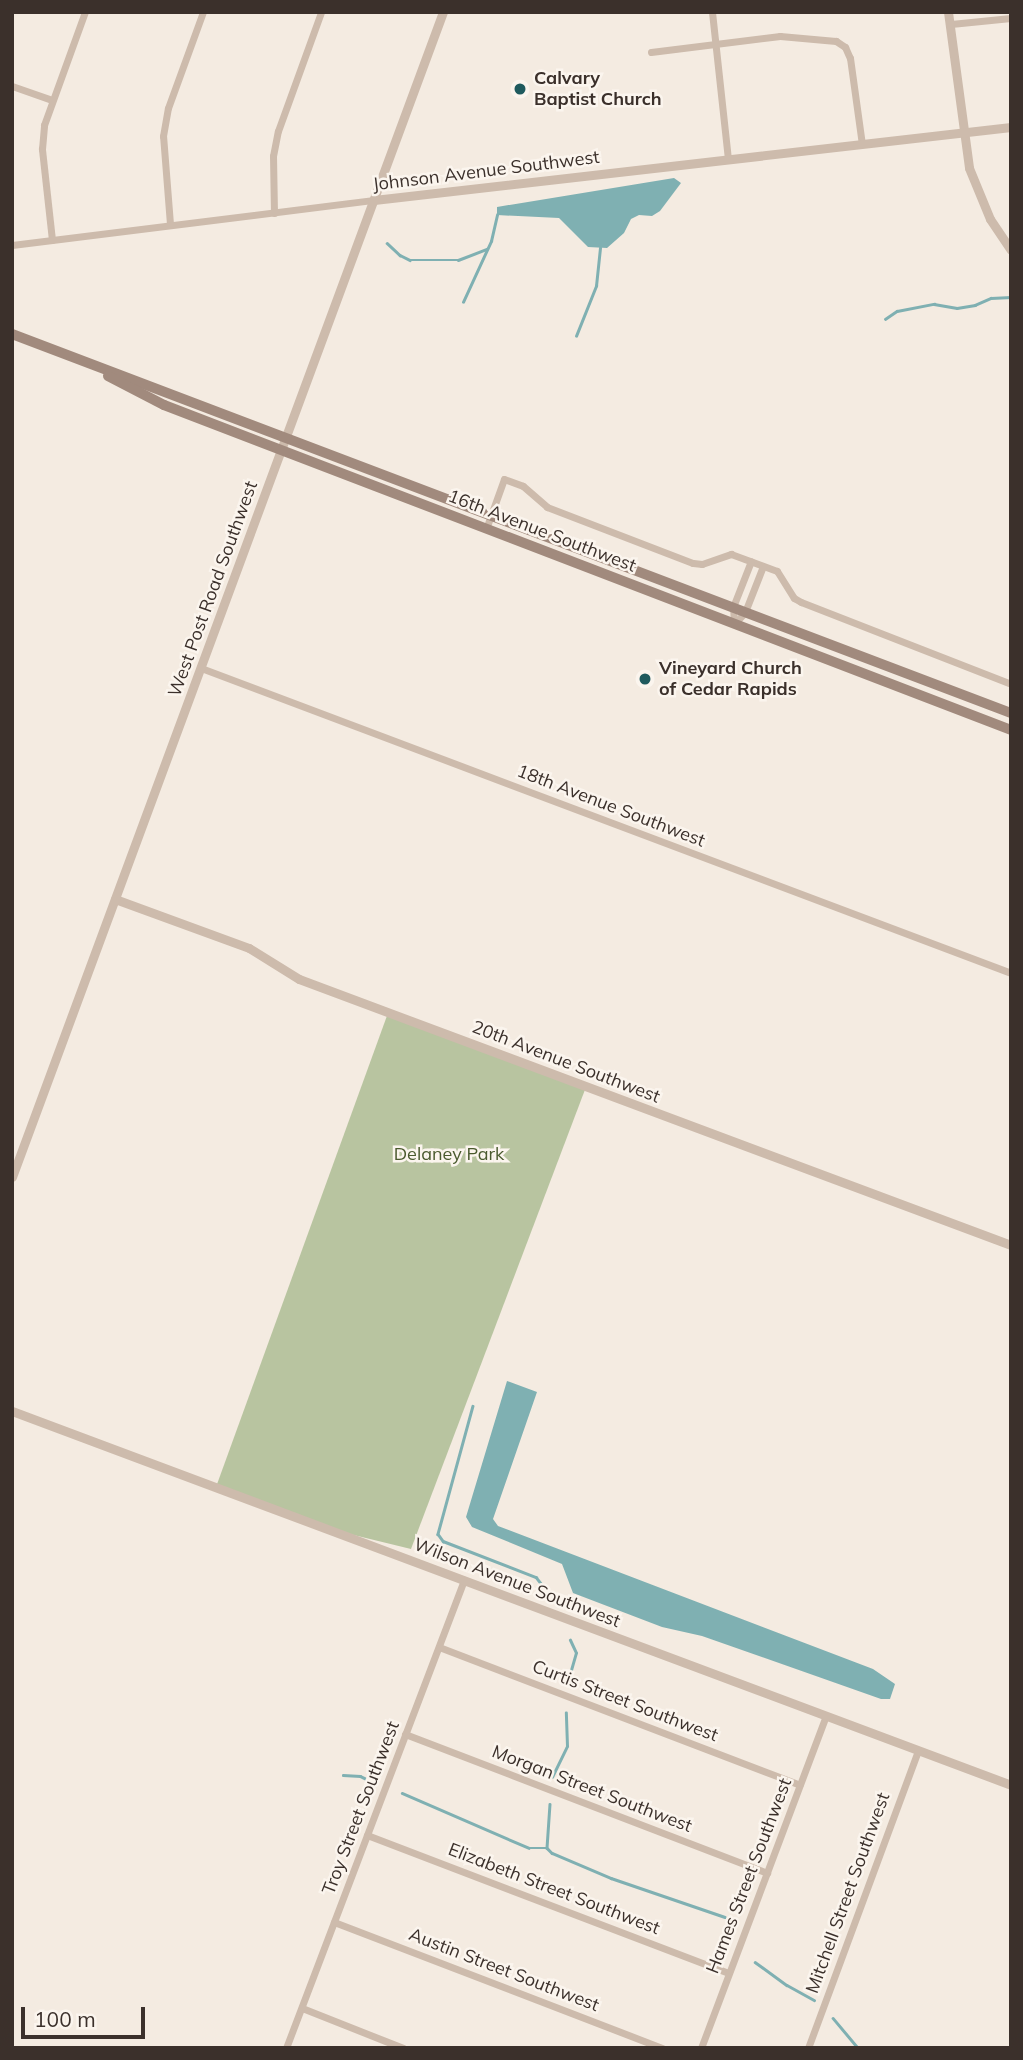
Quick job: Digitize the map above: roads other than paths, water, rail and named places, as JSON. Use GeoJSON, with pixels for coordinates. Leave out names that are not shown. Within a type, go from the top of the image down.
{"type":"FeatureCollection","features":[{"type":"Feature","properties":{"kind":"main road","name":"16th Avenue Southwest"},"geometry":{"type":"LineString","coordinates":[[12,334],[1011,713]]}},
{"type":"Feature","properties":{"kind":"main road","name":"16th Avenue Southwest"},"geometry":{"type":"LineString","coordinates":[[65,354],[164,405],[1011,730]]}},
{"type":"Feature","properties":{"kind":"street"},"geometry":{"type":"LineString","coordinates":[[52,240],[42,149],[44,125],[85,12]]}},
{"type":"Feature","properties":{"kind":"street"},"geometry":{"type":"LineString","coordinates":[[170,225],[163,136],[168,108],[203,12]]}},
{"type":"Feature","properties":{"kind":"street"},"geometry":{"type":"LineString","coordinates":[[274,213],[273,156],[278,131],[321,12]]}},
{"type":"Feature","properties":{"kind":"street","name":"West Post Road Southwest"},"geometry":{"type":"LineString","coordinates":[[12,1177],[443,12]]}},
{"type":"Feature","properties":{"kind":"street"},"geometry":{"type":"LineString","coordinates":[[712,12],[728,159]]}},
{"type":"Feature","properties":{"kind":"street"},"geometry":{"type":"LineString","coordinates":[[948,12],[963,132],[977,194],[1011,250]]}},
{"type":"Feature","properties":{"kind":"street"},"geometry":{"type":"LineString","coordinates":[[951,24],[1011,18]]}},
{"type":"Feature","properties":{"kind":"street"},"geometry":{"type":"LineString","coordinates":[[651,52],[780,36],[836,41],[845,47],[850,58],[862,144]]}},
{"type":"Feature","properties":{"kind":"street"},"geometry":{"type":"LineString","coordinates":[[12,86],[52,100]]}},
{"type":"Feature","properties":{"kind":"street","name":"Johnson Avenue Southwest"},"geometry":{"type":"LineString","coordinates":[[12,245],[374,200],[1011,127]]}},
{"type":"Feature","properties":{"kind":"street"},"geometry":{"type":"LineString","coordinates":[[486,529],[504,479],[523,486],[547,507],[693,563],[702,564],[731,554],[777,571],[794,598],[801,602],[1011,684]]}},
{"type":"Feature","properties":{"kind":"street"},"geometry":{"type":"LineString","coordinates":[[734,624],[733,607],[751,562]]}},
{"type":"Feature","properties":{"kind":"street"},"geometry":{"type":"LineString","coordinates":[[734,624],[745,612],[762,566]]}},
{"type":"Feature","properties":{"kind":"street","name":"18th Avenue Southwest"},"geometry":{"type":"LineString","coordinates":[[201,668],[1011,973]]}},
{"type":"Feature","properties":{"kind":"street","name":"20th Avenue Southwest"},"geometry":{"type":"LineString","coordinates":[[115,899],[249,948],[299,979],[1011,1245]]}},
{"type":"Feature","properties":{"kind":"street","name":"Wilson Avenue Southwest"},"geometry":{"type":"LineString","coordinates":[[12,1411],[1011,1785]]}},
{"type":"Feature","properties":{"kind":"street","name":"Troy Street Southwest"},"geometry":{"type":"LineString","coordinates":[[286,2048],[464,1580]]}},
{"type":"Feature","properties":{"kind":"street","name":"Curtis Street Southwest"},"geometry":{"type":"LineString","coordinates":[[439,1647],[800,1785]]}},
{"type":"Feature","properties":{"kind":"street","name":"Hames Street Southwest"},"geometry":{"type":"LineString","coordinates":[[701,2048],[826,1716]]}},
{"type":"Feature","properties":{"kind":"street","name":"Morgan Street Southwest"},"geometry":{"type":"LineString","coordinates":[[405,1734],[767,1873]]}},
{"type":"Feature","properties":{"kind":"street","name":"Mitchell Street Southwest"},"geometry":{"type":"LineString","coordinates":[[807,2048],[918,1750]]}},
{"type":"Feature","properties":{"kind":"street","name":"Elizabeth Street Southwest"},"geometry":{"type":"LineString","coordinates":[[367,1835],[729,1973]]}},
{"type":"Feature","properties":{"kind":"street","name":"Austin Street Southwest"},"geometry":{"type":"LineString","coordinates":[[334,1922],[663,2048]]}},
{"type":"Feature","properties":{"kind":"street"},"geometry":{"type":"LineString","coordinates":[[302,2008],[403,2048]]}},
{"type":"Feature","properties":{"kind":"water"},"geometry":{"type":"Polygon","coordinates":[[[674,178],[681,183],[660,211],[652,216],[639,215],[631,219],[624,233],[607,248],[588,247],[559,218],[497,215],[497,207],[674,178]]]}},
{"type":"Feature","properties":{"kind":"water"},"geometry":{"type":"Polygon","coordinates":[[[507,1381],[537,1392],[493,1519],[498,1526],[873,1669],[895,1684],[890,1699],[881,1699],[702,1636],[662,1627],[573,1593],[562,1564],[472,1527],[466,1517],[507,1381]]]}},
{"type":"Feature","properties":{"kind":"waterway"},"geometry":{"type":"LineString","coordinates":[[463,302],[491,241],[497,215]]}},
{"type":"Feature","properties":{"kind":"waterway"},"geometry":{"type":"LineString","coordinates":[[387,243],[410,260],[458,260],[487,249]]}},
{"type":"Feature","properties":{"kind":"waterway"},"geometry":{"type":"LineString","coordinates":[[576,336],[596,286],[600,248]]}},
{"type":"Feature","properties":{"kind":"waterway"},"geometry":{"type":"LineString","coordinates":[[885,319],[897,311],[934,304],[957,308],[975,305],[991,298],[1011,297]]}},
{"type":"Feature","properties":{"kind":"waterway"},"geometry":{"type":"LineString","coordinates":[[473,1406],[438,1534],[443,1541],[536,1577],[547,1591]]}},
{"type":"Feature","properties":{"kind":"waterway"},"geometry":{"type":"LineString","coordinates":[[567,1684],[576,1653],[570,1640]]}},
{"type":"Feature","properties":{"kind":"waterway"},"geometry":{"type":"LineString","coordinates":[[552,1777],[567,1746],[566,1713]]}},
{"type":"Feature","properties":{"kind":"waterway"},"geometry":{"type":"LineString","coordinates":[[343,1775],[360,1776],[373,1782]]}},
{"type":"Feature","properties":{"kind":"waterway"},"geometry":{"type":"LineString","coordinates":[[402,1793],[529,1848],[547,1848]]}},
{"type":"Feature","properties":{"kind":"waterway"},"geometry":{"type":"LineString","coordinates":[[550,1804],[547,1848],[552,1853],[611,1878],[725,1917]]}},
{"type":"Feature","properties":{"kind":"waterway"},"geometry":{"type":"LineString","coordinates":[[755,1962],[814,2000]]}},
{"type":"Feature","properties":{"kind":"waterway"},"geometry":{"type":"LineString","coordinates":[[833,2018],[858,2048]]}},
{"type":"Feature","properties":{"kind":"place","name":"Calvary Baptist Church"},"geometry":{"type":"Point","coordinates":[520,89]}},
{"type":"Feature","properties":{"kind":"place","name":"Vineyard Church of Cedar Rapids"},"geometry":{"type":"Point","coordinates":[645,679]}},
{"type":"Feature","properties":{"kind":"park label","name":"Delaney Park"},"geometry":{"type":"Point","coordinates":[449,1154]}}]}
